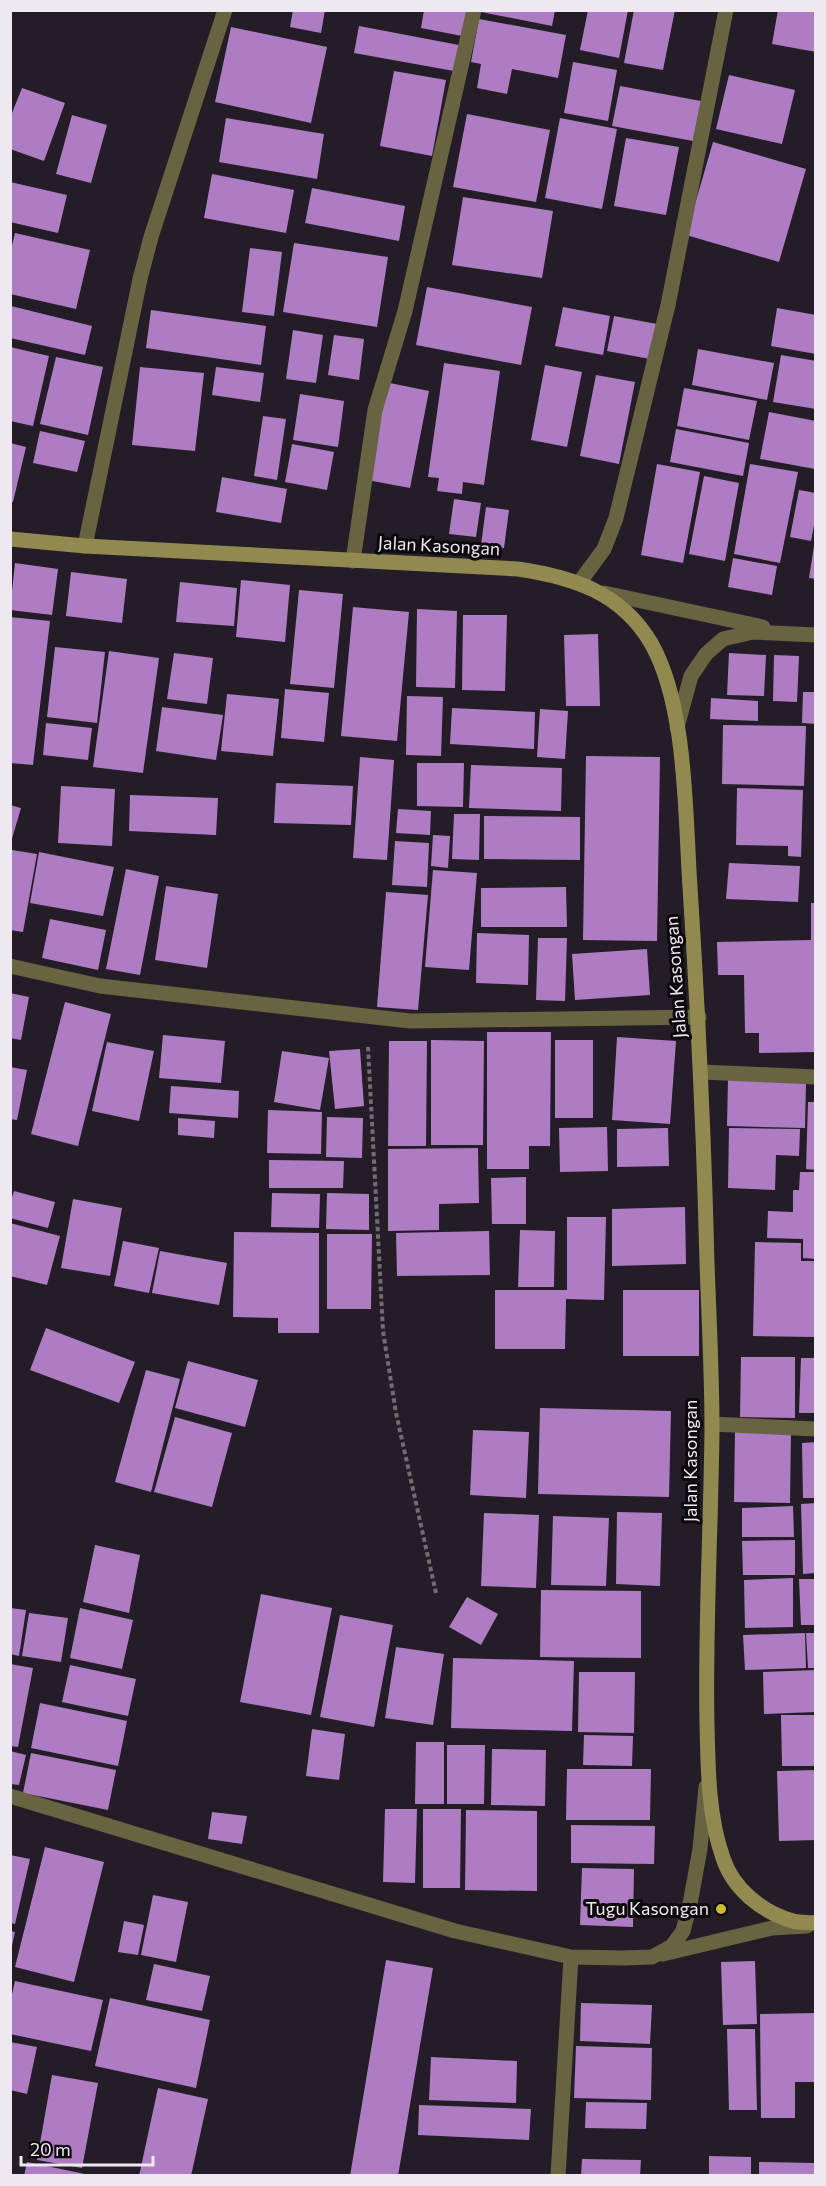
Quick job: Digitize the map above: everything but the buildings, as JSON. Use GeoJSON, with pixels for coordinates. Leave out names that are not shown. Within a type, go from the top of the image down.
{"type":"FeatureCollection","features":[{"type":"Feature","properties":{"kind":"main road","name":"Jalan Kasongan"},"geometry":{"type":"LineString","coordinates":[[10,538],[85,546],[518,569],[552,574],[604,593],[630,617],[649,639],[662,665],[671,691],[677,727],[682,771],[702,1072],[712,1425],[707,1691],[708,1761],[713,1819],[723,1859],[737,1887],[761,1906],[793,1921],[816,1924]]}},
{"type":"Feature","properties":{"kind":"street"},"geometry":{"type":"LineString","coordinates":[[85,546],[151,237],[225,10]]}},
{"type":"Feature","properties":{"kind":"street"},"geometry":{"type":"LineString","coordinates":[[353,561],[375,410],[405,311],[474,10]]}},
{"type":"Feature","properties":{"kind":"street"},"geometry":{"type":"LineString","coordinates":[[579,583],[604,549],[616,518],[670,295],[726,10]]}},
{"type":"Feature","properties":{"kind":"street"},"geometry":{"type":"LineString","coordinates":[[604,593],[793,633]]}},
{"type":"Feature","properties":{"kind":"street"},"geometry":{"type":"LineString","coordinates":[[677,727],[691,676],[706,654],[723,639],[753,632],[816,635]]}},
{"type":"Feature","properties":{"kind":"street"},"geometry":{"type":"LineString","coordinates":[[10,966],[100,986],[410,1021],[699,1017]]}},
{"type":"Feature","properties":{"kind":"street"},"geometry":{"type":"LineString","coordinates":[[702,1072],[816,1077]]}},
{"type":"Feature","properties":{"kind":"street"},"geometry":{"type":"LineString","coordinates":[[712,1425],[816,1429]]}},
{"type":"Feature","properties":{"kind":"street"},"geometry":{"type":"LineString","coordinates":[[651,1957],[672,1946],[683,1931],[699,1849],[708,1761]]}},
{"type":"Feature","properties":{"kind":"street"},"geometry":{"type":"LineString","coordinates":[[10,1796],[454,1931],[571,1957],[651,1957],[772,1928],[816,1924]]}},
{"type":"Feature","properties":{"kind":"street"},"geometry":{"type":"LineString","coordinates":[[558,2175],[571,1957]]}},
{"type":"Feature","properties":{"kind":"path"},"geometry":{"type":"LineString","coordinates":[[367,1016],[383,1331],[396,1413],[436,1593]]}},
{"type":"Feature","properties":{"kind":"place","name":"Tugu Kasongan"},"geometry":{"type":"Point","coordinates":[721,1909]}}]}
